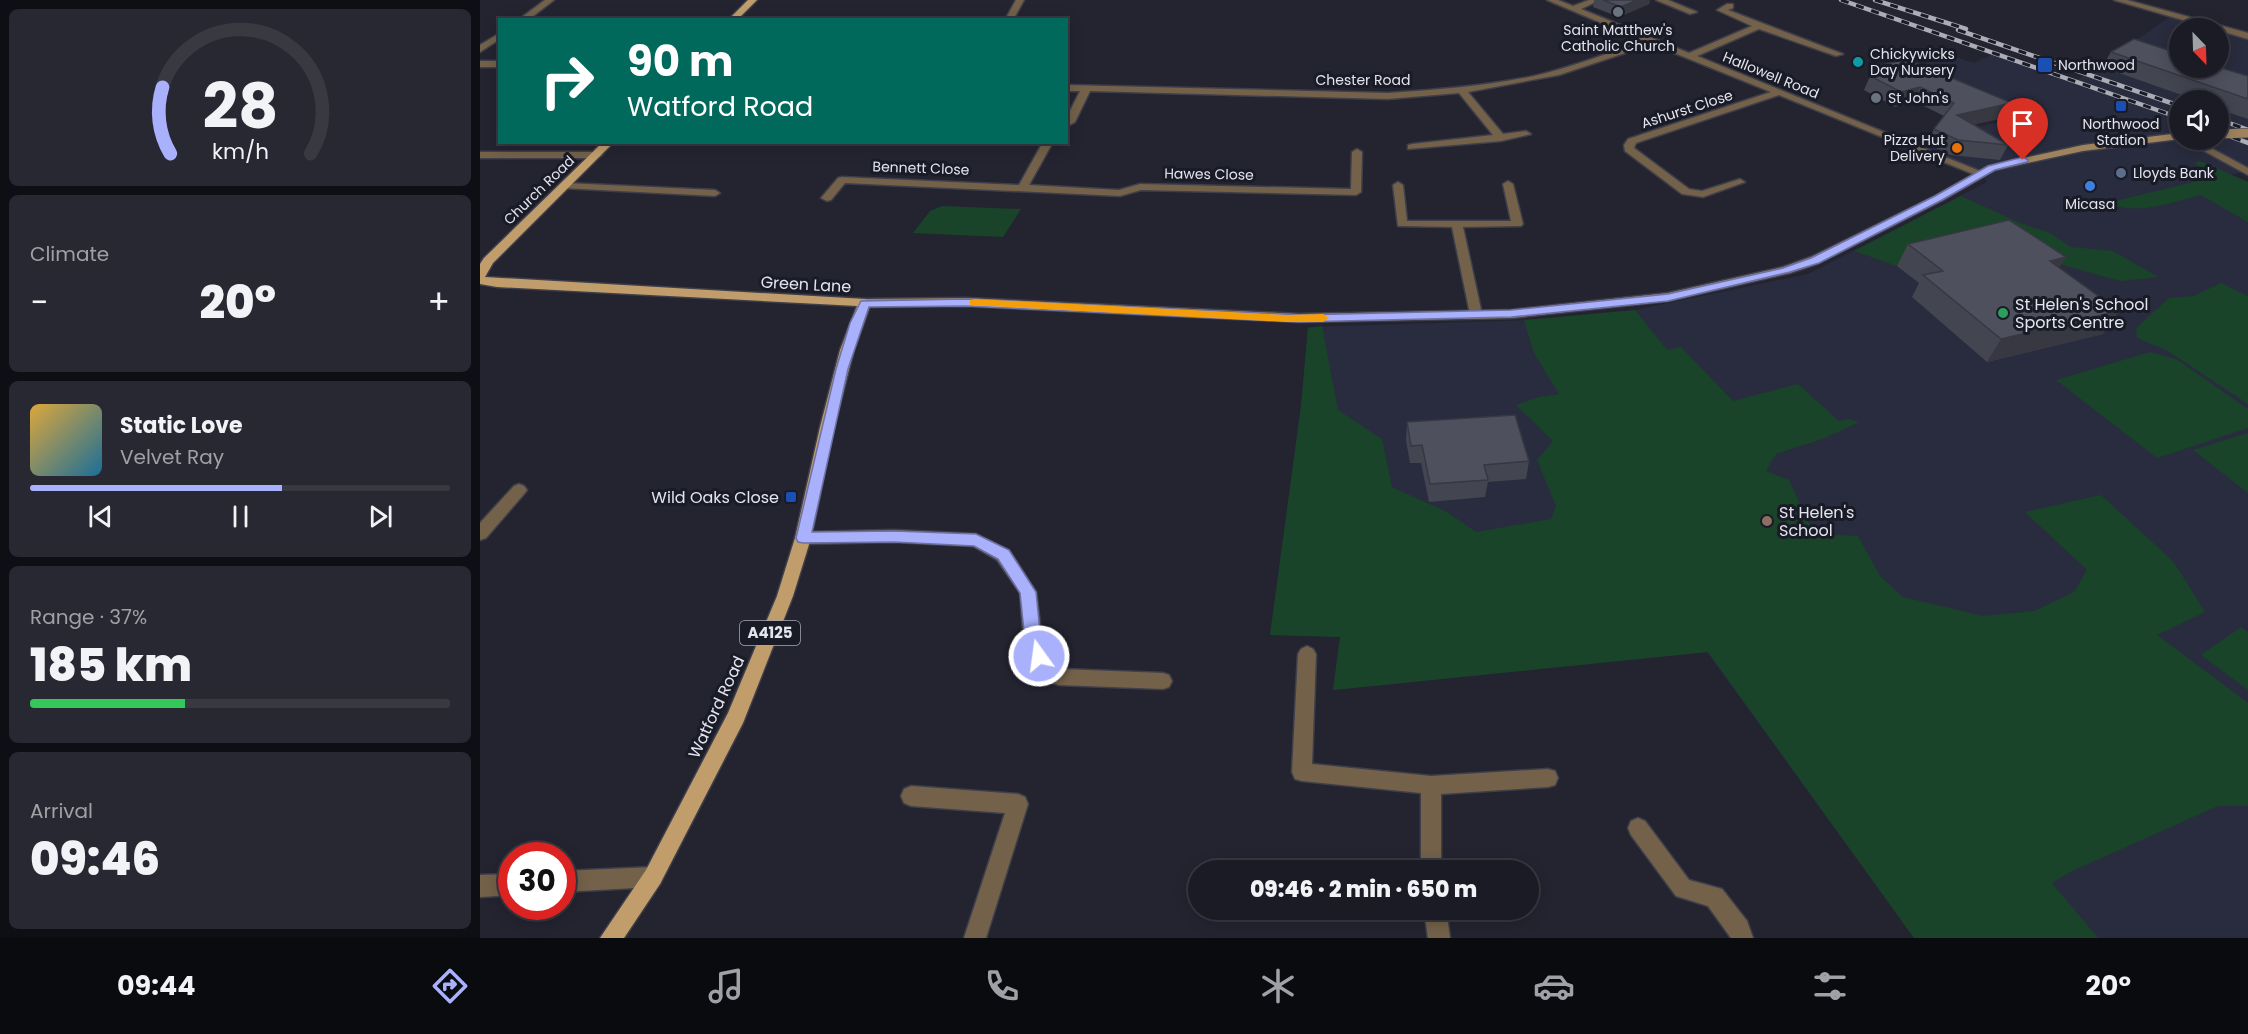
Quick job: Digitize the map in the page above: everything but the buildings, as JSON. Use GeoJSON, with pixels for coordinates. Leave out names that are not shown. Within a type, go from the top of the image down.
{"type":"FeatureCollection","features":[{"type":"Feature","properties":{"kind":"main road"},"geometry":{"type":"LineString","coordinates":[[734,18],[753,0]]}},
{"type":"Feature","properties":{"kind":"main road"},"geometry":{"type":"LineString","coordinates":[[2229,134],[2248,133]]}},
{"type":"Feature","properties":{"kind":"main road","name":"Green Lane"},"geometry":{"type":"LineString","coordinates":[[480,280],[497,283],[865,303],[966,302],[1287,318],[1511,314],[1668,297],[1786,270],[1853,243],[1982,174],[2007,164],[2040,156],[2169,137]]}},
{"type":"Feature","properties":{"kind":"main road","name":"Church Road"},"geometry":{"type":"LineString","coordinates":[[480,275],[488,261],[607,144]]}},
{"type":"Feature","properties":{"kind":"main road","name":"Watford Road"},"geometry":{"type":"LineString","coordinates":[[611,938],[653,877],[736,717],[785,596],[803,538],[844,361],[865,303]]}},
{"type":"Feature","properties":{"kind":"street"},"geometry":{"type":"LineString","coordinates":[[525,18],[550,0]]}},
{"type":"Feature","properties":{"kind":"street"},"geometry":{"type":"LineString","coordinates":[[1010,18],[1020,0]]}},
{"type":"Feature","properties":{"kind":"street","name":"Hallowell Road"},"geometry":{"type":"LineString","coordinates":[[1551,0],[1982,174]]}},
{"type":"Feature","properties":{"kind":"street"},"geometry":{"type":"LineString","coordinates":[[1573,9],[1596,0]]}},
{"type":"Feature","properties":{"kind":"street"},"geometry":{"type":"LineString","coordinates":[[1660,0],[1693,12]]}},
{"type":"Feature","properties":{"kind":"street"},"geometry":{"type":"LineString","coordinates":[[2118,0],[2248,36]]}},
{"type":"Feature","properties":{"kind":"street"},"geometry":{"type":"LineString","coordinates":[[1730,6],[1721,10],[1758,26],[1839,54]]}},
{"type":"Feature","properties":{"kind":"street"},"geometry":{"type":"LineString","coordinates":[[1689,56],[1758,26]]}},
{"type":"Feature","properties":{"kind":"street"},"geometry":{"type":"LineString","coordinates":[[480,49],[498,36]]}},
{"type":"Feature","properties":{"kind":"street","name":"Chester Road"},"geometry":{"type":"LineString","coordinates":[[1068,88],[1388,96],[1462,91],[1556,73],[1652,41]]}},
{"type":"Feature","properties":{"kind":"street"},"geometry":{"type":"LineString","coordinates":[[480,64],[498,64]]}},
{"type":"Feature","properties":{"kind":"street"},"geometry":{"type":"LineString","coordinates":[[1068,123],[1086,89]]}},
{"type":"Feature","properties":{"kind":"street"},"geometry":{"type":"LineString","coordinates":[[1462,91],[1501,138]]}},
{"type":"Feature","properties":{"kind":"street","name":"Ashurst Close"},"geometry":{"type":"LineString","coordinates":[[1740,182],[1703,194],[1686,192],[1629,149],[1629,145],[1632,141],[1777,93]]}},
{"type":"Feature","properties":{"kind":"street"},"geometry":{"type":"LineString","coordinates":[[1412,147],[1526,134]]}},
{"type":"Feature","properties":{"kind":"street"},"geometry":{"type":"LineString","coordinates":[[1023,187],[1047,144]]}},
{"type":"Feature","properties":{"kind":"street"},"geometry":{"type":"LineString","coordinates":[[2207,150],[2248,172]]}},
{"type":"Feature","properties":{"kind":"street","name":"Hawes Close"},"geometry":{"type":"LineString","coordinates":[[1023,187],[1120,193],[1140,187],[1356,192],[1357,152]]}},
{"type":"Feature","properties":{"kind":"street"},"geometry":{"type":"LineString","coordinates":[[480,155],[597,155]]}},
{"type":"Feature","properties":{"kind":"street","name":"Bennett Close"},"geometry":{"type":"LineString","coordinates":[[827,198],[842,180],[1023,187]]}},
{"type":"Feature","properties":{"kind":"street"},"geometry":{"type":"LineString","coordinates":[[1398,185],[1402,224],[1517,224],[1508,184]]}},
{"type":"Feature","properties":{"kind":"street"},"geometry":{"type":"LineString","coordinates":[[566,186],[715,193]]}},
{"type":"Feature","properties":{"kind":"street"},"geometry":{"type":"LineString","coordinates":[[1457,225],[1476,314]]}},
{"type":"Feature","properties":{"kind":"street"},"geometry":{"type":"LineString","coordinates":[[480,534],[519,490]]}},
{"type":"Feature","properties":{"kind":"street"},"geometry":{"type":"LineString","coordinates":[[803,538],[894,536],[976,540],[1003,555],[1028,592],[1032,631],[1039,656],[1059,676],[1163,681]]}},
{"type":"Feature","properties":{"kind":"street"},"geometry":{"type":"LineString","coordinates":[[1307,654],[1302,772],[1431,785],[1548,778]]}},
{"type":"Feature","properties":{"kind":"street"},"geometry":{"type":"LineString","coordinates":[[1431,785],[1431,860]]}},
{"type":"Feature","properties":{"kind":"street"},"geometry":{"type":"LineString","coordinates":[[911,796],[1018,804],[975,938]]}},
{"type":"Feature","properties":{"kind":"street"},"geometry":{"type":"LineString","coordinates":[[1638,828],[1683,889],[1714,897],[1739,929],[1742,938]]}},
{"type":"Feature","properties":{"kind":"street"},"geometry":{"type":"LineString","coordinates":[[576,881],[653,877]]}},
{"type":"Feature","properties":{"kind":"street"},"geometry":{"type":"LineString","coordinates":[[480,886],[498,885]]}},
{"type":"Feature","properties":{"kind":"street"},"geometry":{"type":"LineString","coordinates":[[1437,920],[1439,938]]}},
{"type":"Feature","properties":{"kind":"shaded area","name":"St Helen's School"},"geometry":{"type":"Polygon","coordinates":[[[2173,15],[2184,18],[2169,18],[2169,78],[2229,78],[2229,31],[2248,36],[2248,171],[2113,202],[2248,182],[2248,938],[1914,938],[1707,652],[1333,690],[1340,637],[1270,635],[1301,406],[1308,327],[1533,320],[1635,310],[1808,274],[1987,182],[1981,174],[1908,142],[2014,119],[2020,120],[1911,74],[1944,53],[1974,63],[1993,54],[2074,82],[2173,15]]]}},
{"type":"Feature","properties":{"kind":"green space"},"geometry":{"type":"Polygon","coordinates":[[[2200,161],[2248,182],[2248,222],[2201,195],[2154,207],[2130,208],[2107,203],[2218,176],[2194,163],[2200,161]]]}},
{"type":"Feature","properties":{"kind":"green space"},"geometry":{"type":"Polygon","coordinates":[[[1961,196],[2020,223],[2050,233],[2071,247],[2113,251],[2158,277],[2120,281],[2052,262],[1897,266],[1854,251],[1961,196]]]}},
{"type":"Feature","properties":{"kind":"green space"},"geometry":{"type":"Polygon","coordinates":[[[942,206],[1021,209],[1003,237],[913,233],[930,211],[942,206]]]}},
{"type":"Feature","properties":{"kind":"green space"},"geometry":{"type":"Polygon","coordinates":[[[2221,283],[2248,296],[2248,404],[2168,351],[2137,338],[2136,328],[2169,298],[2194,296],[2221,283]]]}},
{"type":"Feature","properties":{"kind":"green space"},"geometry":{"type":"Polygon","coordinates":[[[1635,310],[1667,350],[1681,347],[1733,401],[1798,384],[1839,421],[1850,419],[1859,422],[1825,438],[1776,454],[1766,471],[1789,480],[1814,534],[1858,536],[1880,576],[1903,597],[1983,616],[2034,611],[2074,592],[2087,570],[2025,512],[2101,495],[2173,561],[2205,612],[2157,635],[2248,703],[2248,806],[2218,806],[2068,873],[2052,883],[2098,938],[1914,938],[1708,652],[1333,690],[1340,637],[1270,635],[1301,406],[1308,328],[1322,326],[1338,410],[1382,439],[1392,487],[1447,512],[1476,532],[1551,519],[1556,506],[1537,460],[1553,441],[1516,405],[1539,397],[1559,394],[1534,353],[1524,320],[1635,310]]]}},
{"type":"Feature","properties":{"kind":"green space"},"geometry":{"type":"Polygon","coordinates":[[[2150,352],[2176,359],[2248,409],[2248,428],[2157,458],[2056,380],[2150,352]]]}},
{"type":"Feature","properties":{"kind":"green space"},"geometry":{"type":"Polygon","coordinates":[[[2248,433],[2248,493],[2193,450],[2248,433]]]}},
{"type":"Feature","properties":{"kind":"green space"},"geometry":{"type":"Polygon","coordinates":[[[2241,627],[2248,632],[2248,690],[2201,655],[2241,627]]]}},
{"type":"Feature","properties":{"kind":"railway"},"geometry":{"type":"LineString","coordinates":[[1841,0],[2169,114]]}},
{"type":"Feature","properties":{"kind":"railway"},"geometry":{"type":"LineString","coordinates":[[1875,0],[1966,29]]}},
{"type":"Feature","properties":{"kind":"railway"},"geometry":{"type":"LineString","coordinates":[[1958,30],[2169,102]]}},
{"type":"Feature","properties":{"kind":"railway"},"geometry":{"type":"LineString","coordinates":[[2229,123],[2248,130]]}},
{"type":"Feature","properties":{"kind":"railway"},"geometry":{"type":"LineString","coordinates":[[2229,136],[2248,143]]}},
{"type":"Feature","properties":{"kind":"slow traffic"},"geometry":{"type":"LineString","coordinates":[[975,303],[1323,318]]}},
{"type":"Feature","properties":{"kind":"place","name":"Saint Matthew's Catholic Church"},"geometry":{"type":"Point","coordinates":[1618,12]}},
{"type":"Feature","properties":{"kind":"place","name":"Chickywicks Day Nursery"},"geometry":{"type":"Point","coordinates":[1858,62]}},
{"type":"Feature","properties":{"kind":"place","name":"Northwood"},"geometry":{"type":"Point","coordinates":[2045,65]}},
{"type":"Feature","properties":{"kind":"place","name":"St John's"},"geometry":{"type":"Point","coordinates":[1876,98]}},
{"type":"Feature","properties":{"kind":"place","name":"Northwood Station"},"geometry":{"type":"Point","coordinates":[2121,106]}},
{"type":"Feature","properties":{"kind":"place","name":"Pizza Hut Delivery"},"geometry":{"type":"Point","coordinates":[1957,148]}},
{"type":"Feature","properties":{"kind":"place","name":"Lloyds Bank"},"geometry":{"type":"Point","coordinates":[2121,173]}},
{"type":"Feature","properties":{"kind":"place","name":"Micasa"},"geometry":{"type":"Point","coordinates":[2090,186]}},
{"type":"Feature","properties":{"kind":"place","name":"St Helen's School Sports Centre"},"geometry":{"type":"Point","coordinates":[2003,313]}},
{"type":"Feature","properties":{"kind":"place","name":"Wild Oaks Close"},"geometry":{"type":"Point","coordinates":[791,497]}},
{"type":"Feature","properties":{"kind":"place","name":"St Helen's School"},"geometry":{"type":"Point","coordinates":[1767,521]}},
{"type":"Feature","properties":{"kind":"route"},"geometry":{"type":"LineString","coordinates":[[1039,656],[1032,631],[1028,592],[1003,555],[976,540],[894,536],[803,538],[827,427],[847,350],[865,303],[966,302],[1299,318],[1511,314],[1668,297],[1786,270],[1815,260],[1853,243],[1992,168],[2023,160]]}}]}
